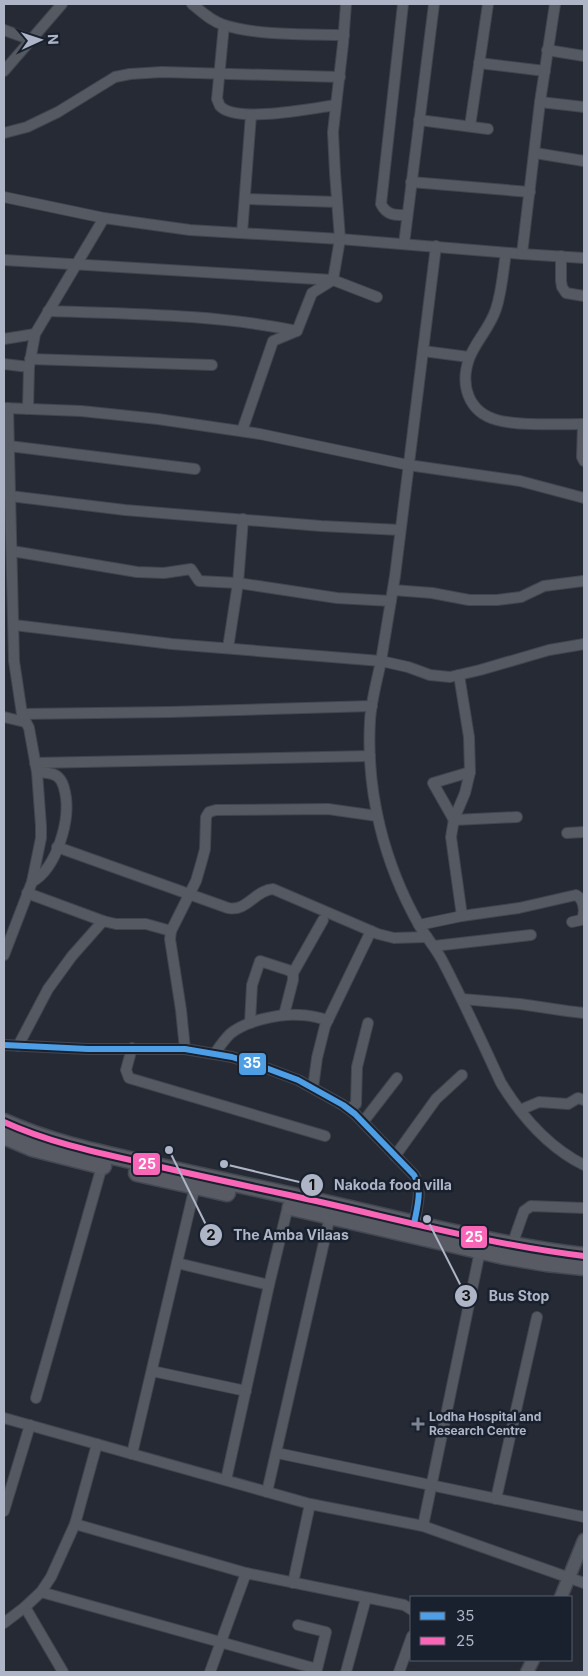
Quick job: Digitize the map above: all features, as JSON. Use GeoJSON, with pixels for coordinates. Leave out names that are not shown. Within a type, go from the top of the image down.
{"type":"FeatureCollection","features":[{"type":"Feature","properties":{"kind":"main road"},"geometry":{"type":"LineString","coordinates":[[4,1122],[50,1140],[92,1152],[512,1245],[584,1256]]}},
{"type":"Feature","properties":{"kind":"main road"},"geometry":{"type":"LineString","coordinates":[[4,1136],[32,1148],[102,1166],[288,1206],[480,1251],[584,1268]]}},
{"type":"Feature","properties":{"kind":"street"},"geometry":{"type":"LineString","coordinates":[[4,71],[62,4]]}},
{"type":"Feature","properties":{"kind":"street"},"geometry":{"type":"LineString","coordinates":[[242,431],[273,341],[297,331],[312,293],[333,280],[340,239],[333,132],[346,4]]}},
{"type":"Feature","properties":{"kind":"street"},"geometry":{"type":"LineString","coordinates":[[402,4],[381,204],[384,211],[391,214],[407,215]]}},
{"type":"Feature","properties":{"kind":"street"},"geometry":{"type":"LineString","coordinates":[[404,244],[434,4]]}},
{"type":"Feature","properties":{"kind":"street"},"geometry":{"type":"LineString","coordinates":[[470,126],[488,4]]}},
{"type":"Feature","properties":{"kind":"street"},"geometry":{"type":"LineString","coordinates":[[522,254],[540,102],[555,4]]}},
{"type":"Feature","properties":{"kind":"street"},"geometry":{"type":"LineString","coordinates":[[195,5],[208,18],[224,25],[262,32],[344,35]]}},
{"type":"Feature","properties":{"kind":"street"},"geometry":{"type":"LineString","coordinates":[[224,25],[217,99],[220,106],[230,111],[252,115],[336,105]]}},
{"type":"Feature","properties":{"kind":"street"},"geometry":{"type":"LineString","coordinates":[[4,30],[32,40]]}},
{"type":"Feature","properties":{"kind":"street"},"geometry":{"type":"LineString","coordinates":[[547,50],[584,56]]}},
{"type":"Feature","properties":{"kind":"street"},"geometry":{"type":"LineString","coordinates":[[479,63],[545,71]]}},
{"type":"Feature","properties":{"kind":"street"},"geometry":{"type":"LineString","coordinates":[[4,133],[27,127],[58,112],[115,77],[130,74],[162,72],[340,77]]}},
{"type":"Feature","properties":{"kind":"street"},"geometry":{"type":"LineString","coordinates":[[540,102],[584,107]]}},
{"type":"Feature","properties":{"kind":"street"},"geometry":{"type":"LineString","coordinates":[[242,233],[252,115]]}},
{"type":"Feature","properties":{"kind":"street"},"geometry":{"type":"LineString","coordinates":[[419,120],[488,129]]}},
{"type":"Feature","properties":{"kind":"street"},"geometry":{"type":"LineString","coordinates":[[535,153],[584,161]]}},
{"type":"Feature","properties":{"kind":"street"},"geometry":{"type":"LineString","coordinates":[[411,182],[530,192]]}},
{"type":"Feature","properties":{"kind":"street"},"geometry":{"type":"LineString","coordinates":[[4,197],[104,218],[190,230],[340,239],[584,258]]}},
{"type":"Feature","properties":{"kind":"street"},"geometry":{"type":"LineString","coordinates":[[245,199],[337,202]]}},
{"type":"Feature","properties":{"kind":"street"},"geometry":{"type":"LineString","coordinates":[[28,409],[30,363],[35,334],[104,218]]}},
{"type":"Feature","properties":{"kind":"street"},"geometry":{"type":"LineString","coordinates":[[436,246],[392,596],[370,720],[370,770],[377,816],[380,831],[397,878],[419,925],[431,942],[462,999],[501,1083],[520,1110],[550,1144],[584,1165]]}},
{"type":"Feature","properties":{"kind":"street"},"geometry":{"type":"LineString","coordinates":[[506,253],[497,308],[469,357],[465,372],[465,388],[471,402],[483,414],[496,420],[512,423],[583,424],[582,457],[584,461]]}},
{"type":"Feature","properties":{"kind":"street"},"geometry":{"type":"LineString","coordinates":[[561,256],[562,288],[566,293],[584,296]]}},
{"type":"Feature","properties":{"kind":"street"},"geometry":{"type":"LineString","coordinates":[[4,260],[333,280],[377,297]]}},
{"type":"Feature","properties":{"kind":"street"},"geometry":{"type":"LineString","coordinates":[[48,311],[221,319],[271,325],[297,331]]}},
{"type":"Feature","properties":{"kind":"street"},"geometry":{"type":"LineString","coordinates":[[4,339],[35,334]]}},
{"type":"Feature","properties":{"kind":"street"},"geometry":{"type":"LineString","coordinates":[[423,351],[469,357]]}},
{"type":"Feature","properties":{"kind":"street"},"geometry":{"type":"LineString","coordinates":[[4,364],[212,365]]}},
{"type":"Feature","properties":{"kind":"street"},"geometry":{"type":"LineString","coordinates":[[4,955],[32,882],[41,838],[36,768],[29,728],[24,718],[14,661],[14,625],[9,544],[9,446],[6,408],[81,411],[158,419],[242,431],[408,465],[520,481],[584,498]]}},
{"type":"Feature","properties":{"kind":"street"},"geometry":{"type":"LineString","coordinates":[[9,446],[195,469]]}},
{"type":"Feature","properties":{"kind":"street"},"geometry":{"type":"LineString","coordinates":[[10,496],[125,510],[321,526],[400,530]]}},
{"type":"Feature","properties":{"kind":"street"},"geometry":{"type":"LineString","coordinates":[[228,648],[238,583],[243,519]]}},
{"type":"Feature","properties":{"kind":"street"},"geometry":{"type":"LineString","coordinates":[[9,544],[137,572],[192,570],[200,581],[238,583],[337,598],[432,593],[469,600],[496,600],[521,597],[544,586],[584,579]]}},
{"type":"Feature","properties":{"kind":"street"},"geometry":{"type":"LineString","coordinates":[[14,625],[172,644],[381,661],[439,677],[459,675],[549,650],[584,644]]}},
{"type":"Feature","properties":{"kind":"street"},"geometry":{"type":"LineString","coordinates":[[459,675],[469,737],[470,772],[465,793],[454,820],[451,838],[462,916]]}},
{"type":"Feature","properties":{"kind":"street"},"geometry":{"type":"LineString","coordinates":[[4,717],[24,718],[372,706]]}},
{"type":"Feature","properties":{"kind":"street"},"geometry":{"type":"LineString","coordinates":[[36,768],[370,756]]}},
{"type":"Feature","properties":{"kind":"street"},"geometry":{"type":"LineString","coordinates":[[32,882],[44,872],[51,862],[66,821],[67,808],[63,783],[54,774],[36,768]]}},
{"type":"Feature","properties":{"kind":"street"},"geometry":{"type":"LineString","coordinates":[[454,820],[433,783],[470,772]]}},
{"type":"Feature","properties":{"kind":"street"},"geometry":{"type":"LineString","coordinates":[[185,1049],[171,931],[189,895],[201,864],[205,849],[207,814],[211,810],[328,808],[377,816]]}},
{"type":"Feature","properties":{"kind":"street"},"geometry":{"type":"LineString","coordinates":[[454,820],[518,817]]}},
{"type":"Feature","properties":{"kind":"street"},"geometry":{"type":"LineString","coordinates":[[567,833],[584,832]]}},
{"type":"Feature","properties":{"kind":"street"},"geometry":{"type":"LineString","coordinates":[[57,847],[228,908],[236,909],[242,907],[265,891],[273,889],[371,931],[394,938],[431,942],[531,935]]}},
{"type":"Feature","properties":{"kind":"street"},"geometry":{"type":"LineString","coordinates":[[27,893],[103,921],[116,924],[146,924],[171,931]]}},
{"type":"Feature","properties":{"kind":"street"},"geometry":{"type":"LineString","coordinates":[[419,925],[462,916],[519,908],[576,895],[582,900],[584,914],[581,920],[572,922]]}},
{"type":"Feature","properties":{"kind":"street"},"geometry":{"type":"LineString","coordinates":[[284,1015],[293,980],[292,973],[323,920]]}},
{"type":"Feature","properties":{"kind":"street"},"geometry":{"type":"LineString","coordinates":[[18,1046],[48,989],[72,956],[103,921]]}},
{"type":"Feature","properties":{"kind":"street"},"geometry":{"type":"LineString","coordinates":[[313,1088],[317,1058],[328,1020],[371,931]]}},
{"type":"Feature","properties":{"kind":"street"},"geometry":{"type":"LineString","coordinates":[[250,1023],[252,985],[260,961],[292,973]]}},
{"type":"Feature","properties":{"kind":"street"},"geometry":{"type":"LineString","coordinates":[[462,999],[520,1004],[584,1013]]}},
{"type":"Feature","properties":{"kind":"street"},"geometry":{"type":"LineString","coordinates":[[216,1053],[230,1034],[250,1023],[284,1015],[303,1015],[328,1020]]}},
{"type":"Feature","properties":{"kind":"street"},"geometry":{"type":"LineString","coordinates":[[349,1110],[356,1104],[357,1068],[368,1023]]}},
{"type":"Feature","properties":{"kind":"street"},"geometry":{"type":"LineString","coordinates":[[4,1045],[88,1049],[185,1049],[216,1053],[266,1068],[313,1088],[329,1096],[363,1122],[414,1175],[418,1183],[419,1199],[414,1224]]}},
{"type":"Feature","properties":{"kind":"street"},"geometry":{"type":"LineString","coordinates":[[132,1048],[126,1070],[129,1078],[325,1136]]}},
{"type":"Feature","properties":{"kind":"street"},"geometry":{"type":"LineString","coordinates":[[396,1156],[436,1099],[462,1075]]}},
{"type":"Feature","properties":{"kind":"street"},"geometry":{"type":"LineString","coordinates":[[363,1122],[397,1078]]}},
{"type":"Feature","properties":{"kind":"street"},"geometry":{"type":"LineString","coordinates":[[520,1110],[539,1102],[568,1104],[578,1098],[584,1100]]}},
{"type":"Feature","properties":{"kind":"street"},"geometry":{"type":"LineString","coordinates":[[36,1398],[102,1166]]}},
{"type":"Feature","properties":{"kind":"street"},"geometry":{"type":"LineString","coordinates":[[132,1454],[195,1186]]}},
{"type":"Feature","properties":{"kind":"street"},"geometry":{"type":"LineString","coordinates":[[226,1480],[288,1206]]}},
{"type":"Feature","properties":{"kind":"street"},"geometry":{"type":"LineString","coordinates":[[512,1245],[524,1211],[531,1206],[584,1208]]}},
{"type":"Feature","properties":{"kind":"street"},"geometry":{"type":"LineString","coordinates":[[268,1492],[330,1216]]}},
{"type":"Feature","properties":{"kind":"street"},"geometry":{"type":"LineString","coordinates":[[423,1526],[480,1251]]}},
{"type":"Feature","properties":{"kind":"street"},"geometry":{"type":"LineString","coordinates":[[177,1263],[269,1285]]}},
{"type":"Feature","properties":{"kind":"street"},"geometry":{"type":"LineString","coordinates":[[496,1499],[537,1317]]}},
{"type":"Feature","properties":{"kind":"street"},"geometry":{"type":"LineString","coordinates":[[152,1371],[246,1390]]}},
{"type":"Feature","properties":{"kind":"street"},"geometry":{"type":"LineString","coordinates":[[4,1418],[310,1504],[423,1526],[584,1583]]}},
{"type":"Feature","properties":{"kind":"street"},"geometry":{"type":"LineString","coordinates":[[4,1510],[8,1485],[30,1425]]}},
{"type":"Feature","properties":{"kind":"street"},"geometry":{"type":"LineString","coordinates":[[4,1623],[41,1592],[51,1577],[76,1524],[97,1444]]}},
{"type":"Feature","properties":{"kind":"street"},"geometry":{"type":"LineString","coordinates":[[277,1453],[584,1517]]}},
{"type":"Feature","properties":{"kind":"street"},"geometry":{"type":"LineString","coordinates":[[292,1584],[310,1504]]}},
{"type":"Feature","properties":{"kind":"street"},"geometry":{"type":"LineString","coordinates":[[76,1524],[246,1573],[292,1584],[404,1605],[410,1609]]}},
{"type":"Feature","properties":{"kind":"street"},"geometry":{"type":"LineString","coordinates":[[561,1596],[584,1540]]}},
{"type":"Feature","properties":{"kind":"street"},"geometry":{"type":"LineString","coordinates":[[210,1672],[246,1573]]}},
{"type":"Feature","properties":{"kind":"street"},"geometry":{"type":"LineString","coordinates":[[41,1592],[221,1644],[317,1669],[326,1632],[298,1625]]}},
{"type":"Feature","properties":{"kind":"street"},"geometry":{"type":"LineString","coordinates":[[346,1672],[366,1598]]}},
{"type":"Feature","properties":{"kind":"street"},"geometry":{"type":"LineString","coordinates":[[25,1607],[63,1672]]}},
{"type":"Feature","properties":{"kind":"street"},"geometry":{"type":"LineString","coordinates":[[399,1672],[410,1642]]}},
{"type":"Feature","properties":{"kind":"transit line","name":"35"},"geometry":{"type":"LineString","coordinates":[[4,1045],[88,1049],[185,1049],[232,1057],[298,1080],[343,1105],[355,1114],[414,1175],[419,1193],[414,1224]]}},
{"type":"Feature","properties":{"kind":"transit line","name":"25"},"geometry":{"type":"LineString","coordinates":[[4,1122],[57,1142],[111,1156],[473,1237],[584,1256]]}},
{"type":"Feature","properties":{"kind":"place","name":"The Amba Vilaas"},"geometry":{"type":"Point","coordinates":[169,1150]}},
{"type":"Feature","properties":{"kind":"place","name":"Nakoda food villa"},"geometry":{"type":"Point","coordinates":[224,1164]}},
{"type":"Feature","properties":{"kind":"place","name":"Bus Stop"},"geometry":{"type":"Point","coordinates":[427,1219]}},
{"type":"Feature","properties":{"kind":"place","name":"Lodha Hospital and Research Centre"},"geometry":{"type":"Point","coordinates":[418,1424]}}]}
